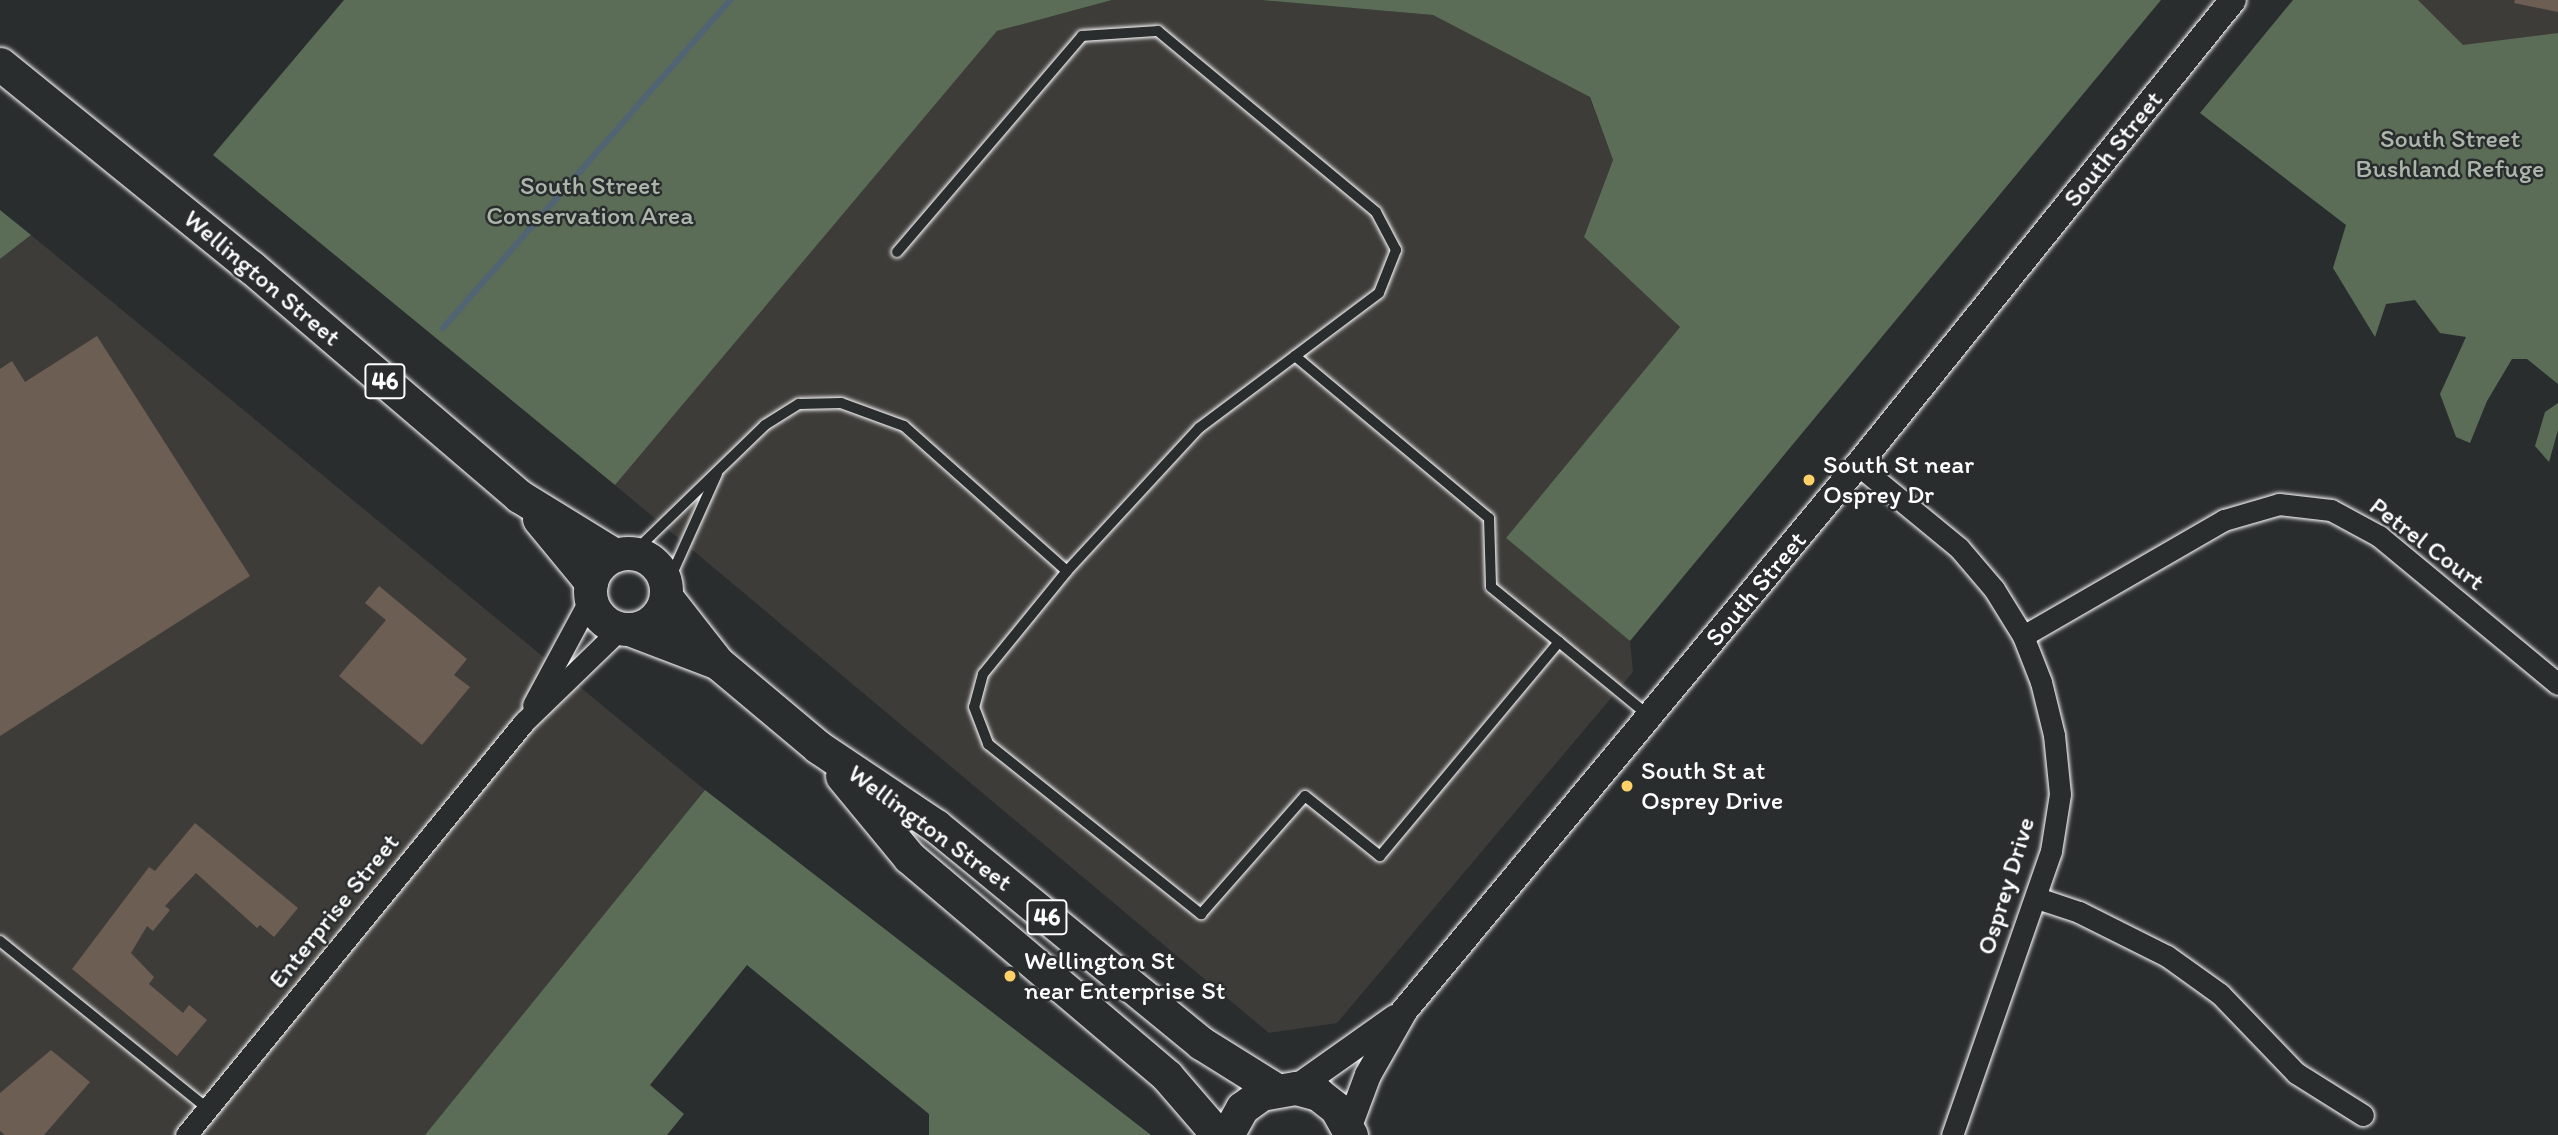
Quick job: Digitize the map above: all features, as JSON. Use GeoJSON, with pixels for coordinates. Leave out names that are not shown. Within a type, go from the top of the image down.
{"type":"FeatureCollection","features":[{"type":"Feature","properties":{"kind":"main road","name":"Wellington Street"},"geometry":{"type":"LineString","coordinates":[[0,64],[251,267],[519,496],[624,554]]}},
{"type":"Feature","properties":{"kind":"main road","name":"Wellington Street"},"geometry":{"type":"LineString","coordinates":[[519,496],[591,590]]}},
{"type":"Feature","properties":{"kind":"main road"},"geometry":{"type":"LineString","coordinates":[[591,590],[596,570],[624,554]]}},
{"type":"Feature","properties":{"kind":"main road","name":"46"},"geometry":{"type":"LineString","coordinates":[[624,554],[656,564],[667,591]]}},
{"type":"Feature","properties":{"kind":"main road","name":"46"},"geometry":{"type":"LineString","coordinates":[[591,590],[601,619],[626,629]]}},
{"type":"Feature","properties":{"kind":"main road","name":"Wellington Street"},"geometry":{"type":"LineString","coordinates":[[667,591],[718,663],[818,747],[936,826],[1201,1043],[1285,1089],[1318,1094],[1336,1108],[1350,1131]]}},
{"type":"Feature","properties":{"kind":"main road"},"geometry":{"type":"LineString","coordinates":[[626,629],[654,620],[667,591]]}},
{"type":"Feature","properties":{"kind":"main road","name":"Wellington Street"},"geometry":{"type":"LineString","coordinates":[[626,629],[718,663]]}},
{"type":"Feature","properties":{"kind":"main road","name":"Wellington Street"},"geometry":{"type":"LineString","coordinates":[[818,747],[909,857],[1167,1076],[1218,1135]]}},
{"type":"Feature","properties":{"kind":"main road"},"geometry":{"type":"LineString","coordinates":[[1227,1135],[1242,1108],[1285,1089]]}},
{"type":"Feature","properties":{"kind":"street","name":"South Street"},"geometry":{"type":"LineString","coordinates":[[1350,1131],[1368,1075],[1405,1010],[1858,465],[2233,0]]}},
{"type":"Feature","properties":{"kind":"street","name":"Osprey Drive"},"geometry":{"type":"LineString","coordinates":[[1858,465],[1959,548],[1994,589],[2022,636],[2041,682],[2054,735],[2060,794],[2051,851],[1952,1135]]}},
{"type":"Feature","properties":{"kind":"street","name":"Petrel Court"},"geometry":{"type":"LineString","coordinates":[[2022,636],[2224,520],[2278,504],[2331,510],[2379,536],[2558,684]]}},
{"type":"Feature","properties":{"kind":"street","name":"Enterprise Street"},"geometry":{"type":"LineString","coordinates":[[524,722],[591,590]]}},
{"type":"Feature","properties":{"kind":"street","name":"Enterprise Street"},"geometry":{"type":"LineString","coordinates":[[186,1135],[524,722],[626,629]]}},
{"type":"Feature","properties":{"kind":"street"},"geometry":{"type":"LineString","coordinates":[[2036,898],[2079,912],[2167,956],[2220,994],[2296,1073],[2363,1115]]}},
{"type":"Feature","properties":{"kind":"street","name":"South Street"},"geometry":{"type":"LineString","coordinates":[[1285,1089],[1405,1010]]}},
{"type":"Feature","properties":{"kind":"lane"},"geometry":{"type":"LineString","coordinates":[[897,252],[1082,36],[1158,31],[1376,212],[1396,250],[1379,293],[1199,428],[1067,571],[983,674],[974,707],[988,744],[1201,914],[1305,796],[1380,856],[1559,642]]}},
{"type":"Feature","properties":{"kind":"lane"},"geometry":{"type":"LineString","coordinates":[[1295,355],[1489,518],[1491,587],[1650,716]]}},
{"type":"Feature","properties":{"kind":"lane"},"geometry":{"type":"LineString","coordinates":[[624,554],[765,425],[799,404],[841,403],[904,426],[1067,571]]}},
{"type":"Feature","properties":{"kind":"lane"},"geometry":{"type":"LineString","coordinates":[[667,591],[720,468]]}},
{"type":"Feature","properties":{"kind":"lane"},"geometry":{"type":"LineString","coordinates":[[0,941],[208,1109]]}},
{"type":"Feature","properties":{"kind":"shaded area"},"geometry":{"type":"Polygon","coordinates":[[[1112,0],[1261,0],[1433,15],[1589,96],[1613,160],[1584,237],[1680,327],[1506,538],[1630,641],[1633,672],[1337,1023],[1269,1033],[615,485],[997,31],[1112,0]]]}},
{"type":"Feature","properties":{"kind":"shaded area"},"geometry":{"type":"Polygon","coordinates":[[[2418,0],[2558,0],[2558,33],[2463,46],[2418,0]]]}},
{"type":"Feature","properties":{"kind":"shaded area"},"geometry":{"type":"Polygon","coordinates":[[[31,235],[705,790],[425,1135],[0,1135],[0,259],[31,235]]]}},
{"type":"Feature","properties":{"kind":"green space","name":"South Street Conservation Area"},"geometry":{"type":"Polygon","coordinates":[[[344,0],[1112,0],[997,31],[615,485],[213,155],[344,0]]]}},
{"type":"Feature","properties":{"kind":"green space"},"geometry":{"type":"Polygon","coordinates":[[[1261,0],[2161,0],[1630,641],[1506,538],[1680,327],[1584,237],[1613,160],[1590,97],[1433,15],[1261,0]]]}},
{"type":"Feature","properties":{"kind":"green space","name":"South Street Bushland Refuge"},"geometry":{"type":"Polygon","coordinates":[[[2293,0],[2418,0],[2463,45],[2558,33],[2558,384],[2527,359],[2512,359],[2487,401],[2470,443],[2456,437],[2440,394],[2466,337],[2440,333],[2415,300],[2386,304],[2375,337],[2333,268],[2346,225],[2200,113],[2293,0]]]}},
{"type":"Feature","properties":{"kind":"green space"},"geometry":{"type":"Polygon","coordinates":[[[0,210],[31,235],[0,259],[0,210]]]}},
{"type":"Feature","properties":{"kind":"green space"},"geometry":{"type":"Polygon","coordinates":[[[2558,403],[2558,430],[2549,462],[2535,446],[2545,412],[2558,403]]]}},
{"type":"Feature","properties":{"kind":"green space"},"geometry":{"type":"Polygon","coordinates":[[[705,790],[1151,1135],[929,1135],[929,1114],[747,965],[650,1085],[684,1114],[667,1135],[425,1135],[705,790]]]}},
{"type":"Feature","properties":{"kind":"building"},"geometry":{"type":"Polygon","coordinates":[[[2515,0],[2558,0],[2558,12],[2514,3],[2515,0]]]}},
{"type":"Feature","properties":{"kind":"building"},"geometry":{"type":"Polygon","coordinates":[[[97,336],[250,576],[0,736],[0,369],[12,361],[25,382],[97,336]]]}},
{"type":"Feature","properties":{"kind":"building"},"geometry":{"type":"Polygon","coordinates":[[[379,586],[467,659],[454,675],[470,687],[422,745],[339,676],[386,620],[365,603],[379,586]]]}},
{"type":"Feature","properties":{"kind":"building"},"geometry":{"type":"Polygon","coordinates":[[[195,823],[298,908],[274,937],[260,925],[257,928],[196,873],[165,906],[170,910],[153,931],[147,926],[131,953],[154,977],[149,984],[183,1013],[189,1005],[207,1020],[177,1056],[72,969],[149,867],[155,871],[195,823]]]}},
{"type":"Feature","properties":{"kind":"building"},"geometry":{"type":"Polygon","coordinates":[[[51,1050],[90,1082],[44,1135],[5,1135],[0,1131],[0,1093],[51,1050]]]}},
{"type":"Feature","properties":{"kind":"waterway"},"geometry":{"type":"LineString","coordinates":[[443,328],[730,0]]}},
{"type":"Feature","properties":{"kind":"place","name":"South St near Osprey Dr"},"geometry":{"type":"Point","coordinates":[1809,480]}},
{"type":"Feature","properties":{"kind":"place","name":"South St at Osprey Drive"},"geometry":{"type":"Point","coordinates":[1627,786]}},
{"type":"Feature","properties":{"kind":"place","name":"Wellington St near Enterprise St"},"geometry":{"type":"Point","coordinates":[1010,976]}}]}
